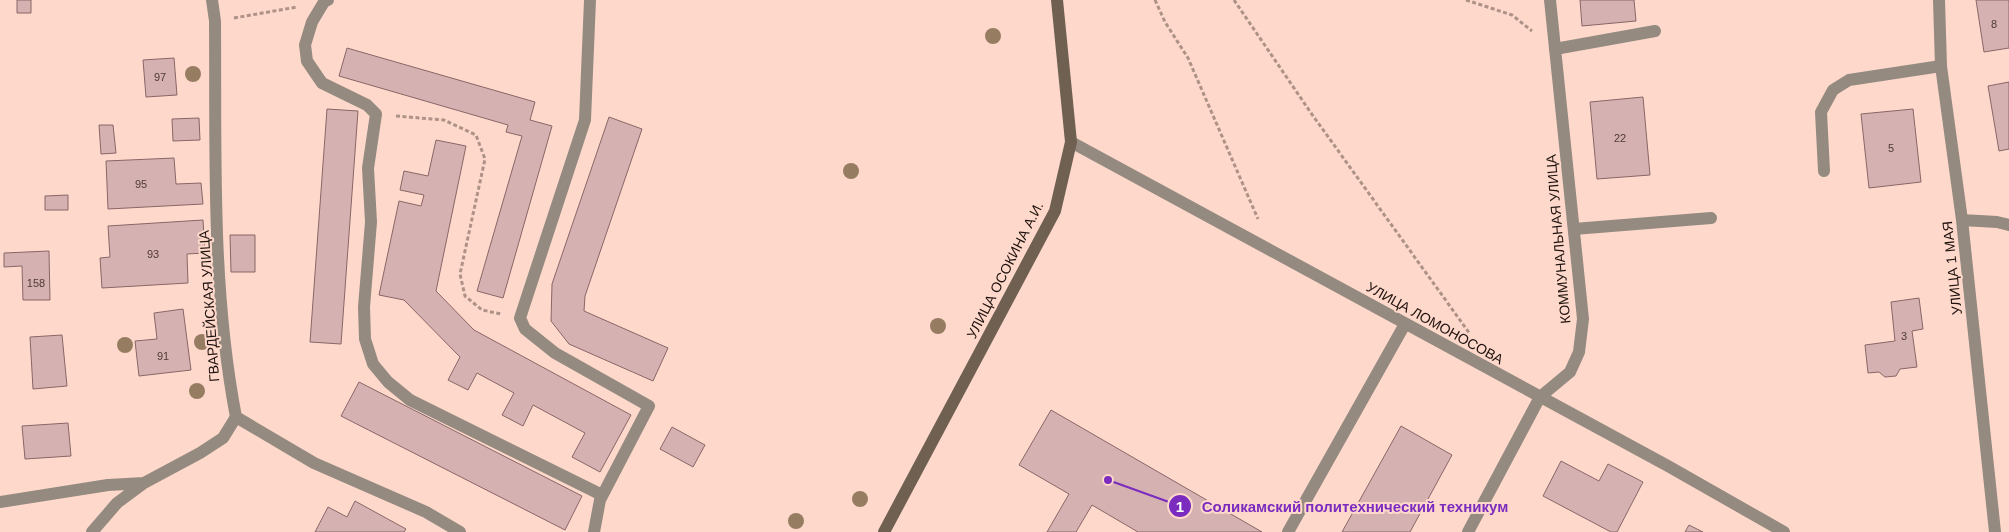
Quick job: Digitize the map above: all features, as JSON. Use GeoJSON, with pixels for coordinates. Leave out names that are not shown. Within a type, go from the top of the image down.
{"type":"FeatureCollection","features":[{"type":"Feature","properties":{"kind":"street","name":"ГВАРДЕЙСКАЯ УЛИЦА"},"geometry":{"type":"LineString","coordinates":[[212,0],[215,21],[217,206],[222,307],[229,381],[236,417]]}},
{"type":"Feature","properties":{"kind":"street"},"geometry":{"type":"LineString","coordinates":[[590,0],[585,120],[520,318],[525,329],[555,353],[648,406],[602,495],[594,532]]}},
{"type":"Feature","properties":{"kind":"street","name":"УЛИЦА ОСОКИНА А.И."},"geometry":{"type":"LineString","coordinates":[[884,532],[1055,212],[1071,142],[1058,0]]}},
{"type":"Feature","properties":{"kind":"street","name":"КОММУНАЛЬНАЯ УЛИЦА"},"geometry":{"type":"LineString","coordinates":[[1468,532],[1540,397],[1570,372],[1579,352],[1583,319],[1550,0]]}},
{"type":"Feature","properties":{"kind":"street","name":"УЛИЦА 1 МАЯ"},"geometry":{"type":"LineString","coordinates":[[1939,0],[1941,66],[1962,220],[1995,532]]}},
{"type":"Feature","properties":{"kind":"street"},"geometry":{"type":"LineString","coordinates":[[326,1],[312,22],[304,45],[307,61],[322,83],[367,105],[376,114],[368,168],[371,222],[364,307],[365,339],[373,364],[388,382],[410,400],[602,495]]}},
{"type":"Feature","properties":{"kind":"street"},"geometry":{"type":"LineString","coordinates":[[1555,49],[1655,31]]}},
{"type":"Feature","properties":{"kind":"street"},"geometry":{"type":"LineString","coordinates":[[1824,171],[1822,112],[1833,90],[1849,80],[1941,66]]}},
{"type":"Feature","properties":{"kind":"street","name":"УЛИЦА ЛОМОНОСОВА"},"geometry":{"type":"LineString","coordinates":[[1071,142],[1668,466],[1784,532]]}},
{"type":"Feature","properties":{"kind":"street"},"geometry":{"type":"LineString","coordinates":[[1574,229],[1711,218]]}},
{"type":"Feature","properties":{"kind":"street"},"geometry":{"type":"LineString","coordinates":[[1962,220],[1997,222],[2009,225]]}},
{"type":"Feature","properties":{"kind":"street"},"geometry":{"type":"LineString","coordinates":[[1288,532],[1405,324]]}},
{"type":"Feature","properties":{"kind":"street"},"geometry":{"type":"LineString","coordinates":[[92,532],[117,502],[144,483],[200,453],[223,438],[236,417],[314,463],[426,512],[460,532]]}},
{"type":"Feature","properties":{"kind":"street"},"geometry":{"type":"LineString","coordinates":[[0,502],[108,485],[144,483]]}},
{"type":"Feature","properties":{"kind":"path"},"geometry":{"type":"LineString","coordinates":[[1155,0],[1165,22],[1188,58],[1272,252]]}},
{"type":"Feature","properties":{"kind":"path"},"geometry":{"type":"LineString","coordinates":[[1234,0],[1311,113],[1472,336]]}},
{"type":"Feature","properties":{"kind":"path"},"geometry":{"type":"LineString","coordinates":[[1466,0],[1512,15],[1555,49]]}},
{"type":"Feature","properties":{"kind":"path"},"geometry":{"type":"LineString","coordinates":[[215,21],[326,1]]}},
{"type":"Feature","properties":{"kind":"path"},"geometry":{"type":"LineString","coordinates":[[376,114],[444,120],[476,135],[485,159],[460,274],[465,296],[482,310],[520,318]]}},
{"type":"Feature","properties":{"kind":"building"},"geometry":{"type":"Polygon","coordinates":[[[17,0],[31,0],[31,13],[17,13],[17,0]]]}},
{"type":"Feature","properties":{"kind":"building"},"geometry":{"type":"Polygon","coordinates":[[[1580,0],[1634,0],[1636,21],[1582,26],[1580,0]]]}},
{"type":"Feature","properties":{"kind":"building"},"geometry":{"type":"Polygon","coordinates":[[[1976,0],[2009,0],[2009,48],[1984,52],[1976,0]]]}},
{"type":"Feature","properties":{"kind":"building"},"geometry":{"type":"Polygon","coordinates":[[[347,48],[535,102],[530,120],[552,126],[503,298],[477,291],[522,136],[506,132],[508,125],[339,76],[347,48]]]}},
{"type":"Feature","properties":{"kind":"building"},"geometry":{"type":"Polygon","coordinates":[[[174,58],[177,95],[146,97],[143,60],[174,58]]]}},
{"type":"Feature","properties":{"kind":"building"},"geometry":{"type":"Polygon","coordinates":[[[2009,82],[2009,149],[1999,151],[1988,86],[2009,82]]]}},
{"type":"Feature","properties":{"kind":"building"},"geometry":{"type":"Polygon","coordinates":[[[1643,97],[1650,175],[1597,179],[1590,102],[1643,97]]]}},
{"type":"Feature","properties":{"kind":"building"},"geometry":{"type":"Polygon","coordinates":[[[327,109],[358,111],[341,344],[310,342],[327,109]]]}},
{"type":"Feature","properties":{"kind":"building"},"geometry":{"type":"Polygon","coordinates":[[[1913,109],[1921,182],[1869,188],[1861,114],[1913,109]]]}},
{"type":"Feature","properties":{"kind":"building"},"geometry":{"type":"Polygon","coordinates":[[[609,117],[642,129],[585,296],[584,311],[668,348],[653,381],[569,344],[551,321],[552,284],[609,117]]]}},
{"type":"Feature","properties":{"kind":"building"},"geometry":{"type":"Polygon","coordinates":[[[199,118],[200,140],[173,141],[172,119],[199,118]]]}},
{"type":"Feature","properties":{"kind":"building"},"geometry":{"type":"Polygon","coordinates":[[[99,125],[113,125],[116,153],[101,154],[99,125]]]}},
{"type":"Feature","properties":{"kind":"building"},"geometry":{"type":"Polygon","coordinates":[[[436,140],[466,146],[436,291],[474,330],[631,415],[600,472],[572,457],[585,433],[533,405],[523,426],[502,415],[514,393],[477,373],[468,390],[448,380],[460,357],[404,300],[379,295],[399,201],[421,206],[424,195],[400,190],[404,171],[428,176],[436,140]]]}},
{"type":"Feature","properties":{"kind":"building"},"geometry":{"type":"Polygon","coordinates":[[[174,158],[176,184],[201,183],[203,204],[108,209],[106,161],[174,158]]]}},
{"type":"Feature","properties":{"kind":"building"},"geometry":{"type":"Polygon","coordinates":[[[68,195],[68,210],[45,210],[45,196],[68,195]]]}},
{"type":"Feature","properties":{"kind":"building"},"geometry":{"type":"Polygon","coordinates":[[[203,220],[205,253],[187,254],[188,283],[102,288],[100,258],[110,257],[108,226],[203,220]]]}},
{"type":"Feature","properties":{"kind":"building"},"geometry":{"type":"Polygon","coordinates":[[[230,235],[255,235],[255,272],[231,272],[230,235]]]}},
{"type":"Feature","properties":{"kind":"building"},"geometry":{"type":"Polygon","coordinates":[[[49,251],[50,300],[23,300],[22,266],[4,267],[4,253],[49,251]]]}},
{"type":"Feature","properties":{"kind":"building"},"geometry":{"type":"Polygon","coordinates":[[[1919,298],[1923,329],[1912,331],[1917,367],[1900,369],[1896,376],[1885,377],[1879,372],[1868,373],[1865,345],[1895,341],[1891,302],[1919,298]]]}},
{"type":"Feature","properties":{"kind":"building"},"geometry":{"type":"Polygon","coordinates":[[[183,309],[191,370],[139,376],[135,341],[157,339],[154,313],[183,309]]]}},
{"type":"Feature","properties":{"kind":"building"},"geometry":{"type":"Polygon","coordinates":[[[62,335],[67,386],[33,389],[30,337],[62,335]]]}},
{"type":"Feature","properties":{"kind":"building"},"geometry":{"type":"Polygon","coordinates":[[[359,382],[582,496],[565,530],[341,416],[359,382]]]}},
{"type":"Feature","properties":{"kind":"building"},"geometry":{"type":"Polygon","coordinates":[[[1051,410],[1262,532],[1138,532],[1092,505],[1076,532],[1047,532],[1069,494],[1019,465],[1051,410]]]}},
{"type":"Feature","properties":{"kind":"building"},"geometry":{"type":"Polygon","coordinates":[[[68,423],[71,456],[25,459],[22,426],[68,423]]]}},
{"type":"Feature","properties":{"kind":"building"},"geometry":{"type":"Polygon","coordinates":[[[1401,426],[1452,455],[1410,532],[1342,532],[1401,426]]]}},
{"type":"Feature","properties":{"kind":"building"},"geometry":{"type":"Polygon","coordinates":[[[672,427],[705,445],[693,467],[660,449],[672,427]]]}},
{"type":"Feature","properties":{"kind":"building"},"geometry":{"type":"Polygon","coordinates":[[[1561,461],[1599,481],[1608,464],[1643,482],[1617,532],[1611,532],[1543,496],[1561,461]]]}},
{"type":"Feature","properties":{"kind":"building"},"geometry":{"type":"Polygon","coordinates":[[[355,501],[406,529],[404,532],[315,532],[328,507],[347,517],[355,501]]]}},
{"type":"Feature","properties":{"kind":"building"},"geometry":{"type":"Polygon","coordinates":[[[1689,525],[1703,532],[1685,532],[1689,525]]]}},
{"type":"Feature","properties":{"kind":"place","name":"Соликамский политехнический техникум"},"geometry":{"type":"Point","coordinates":[1108,480]}}]}
